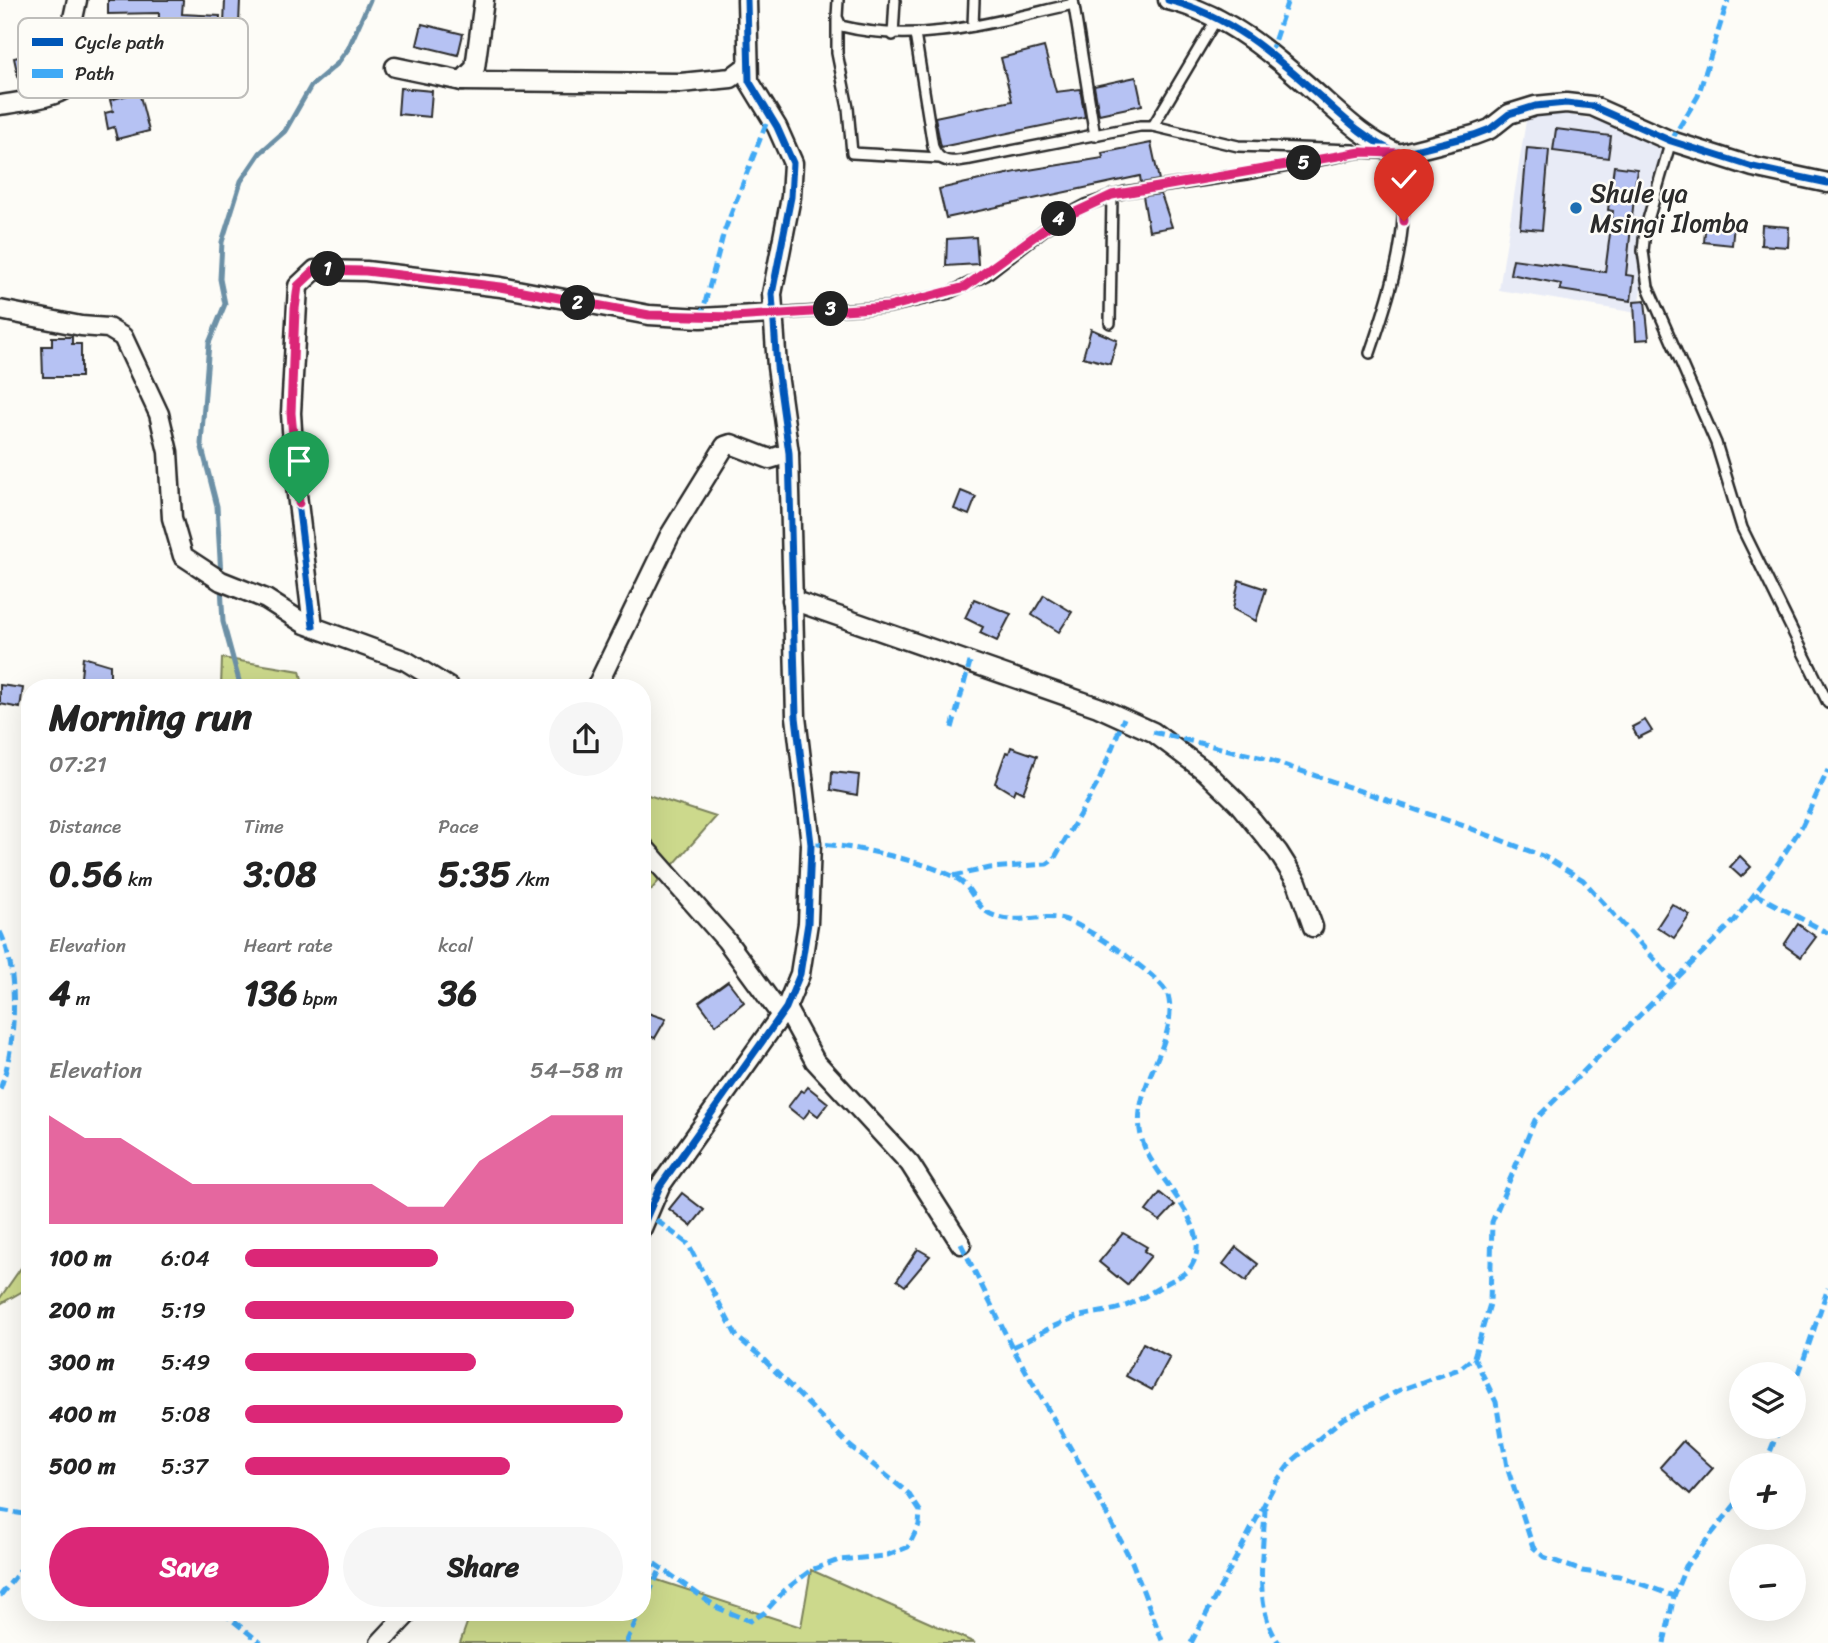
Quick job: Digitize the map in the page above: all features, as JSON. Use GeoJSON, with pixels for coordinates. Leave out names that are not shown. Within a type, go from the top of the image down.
{"type":"FeatureCollection","features":[{"type":"Feature","properties":{"kind":"street"},"geometry":{"type":"LineString","coordinates":[[74,18],[78,0]]}},
{"type":"Feature","properties":{"kind":"street"},"geometry":{"type":"LineString","coordinates":[[462,81],[475,68],[484,0]]}},
{"type":"Feature","properties":{"kind":"street"},"geometry":{"type":"LineString","coordinates":[[651,1207],[660,1186],[783,1012],[800,974],[811,881],[811,844],[796,717],[789,453],[777,367],[772,294],[791,197],[793,163],[777,127],[752,90],[747,66],[747,0]]}},
{"type":"Feature","properties":{"kind":"street"},"geometry":{"type":"LineString","coordinates":[[1168,0],[1193,6],[1249,37],[1354,128],[1385,148],[1399,153],[1474,135],[1490,129],[1509,114],[1535,106],[1566,103],[1592,106],[1671,141],[1753,167],[1828,183]]}},
{"type":"Feature","properties":{"kind":"street"},"geometry":{"type":"LineString","coordinates":[[395,67],[462,81],[711,83],[731,78],[747,66]]}},
{"type":"Feature","properties":{"kind":"street"},"geometry":{"type":"LineString","coordinates":[[0,106],[32,98]]}},
{"type":"Feature","properties":{"kind":"street"},"geometry":{"type":"LineString","coordinates":[[313,626],[295,478],[291,413],[298,286],[315,270],[366,271],[501,287],[649,315],[701,318],[773,314]]}},
{"type":"Feature","properties":{"kind":"street"},"geometry":{"type":"LineString","coordinates":[[0,310],[80,326],[108,328],[120,334],[159,414],[168,452],[172,518],[183,556],[221,581],[265,599],[313,626],[406,662],[435,679]]}},
{"type":"Feature","properties":{"kind":"street"},"geometry":{"type":"LineString","coordinates":[[600,679],[670,535],[725,446],[731,444],[769,459],[789,453]]}},
{"type":"Feature","properties":{"kind":"street"},"geometry":{"type":"LineString","coordinates":[[792,600],[1098,707],[1153,732],[1205,771],[1238,803],[1278,852],[1297,882],[1313,928]]}},
{"type":"Feature","properties":{"kind":"street"},"geometry":{"type":"LineString","coordinates":[[651,855],[737,953],[783,1012],[815,1061],[910,1164],[961,1244]]}},
{"type":"Feature","properties":{"kind":"street"},"geometry":{"type":"LineString","coordinates":[[380,1643],[401,1621]]}},
{"type":"Feature","properties":{"kind":"lane"},"geometry":{"type":"LineString","coordinates":[[838,0],[837,54],[852,153],[939,158],[953,162],[1131,127],[1153,126],[1238,146],[1399,153],[1404,194],[1402,242],[1391,290],[1370,353]]}},
{"type":"Feature","properties":{"kind":"lane"},"geometry":{"type":"LineString","coordinates":[[893,35],[895,0]]}},
{"type":"Feature","properties":{"kind":"lane"},"geometry":{"type":"LineString","coordinates":[[973,26],[974,0]]}},
{"type":"Feature","properties":{"kind":"lane"},"geometry":{"type":"LineString","coordinates":[[837,20],[841,26],[893,35],[915,34],[973,26],[1073,2],[1095,136]]}},
{"type":"Feature","properties":{"kind":"lane"},"geometry":{"type":"LineString","coordinates":[[1153,126],[1217,17]]}},
{"type":"Feature","properties":{"kind":"lane"},"geometry":{"type":"LineString","coordinates":[[915,34],[933,147],[939,158]]}},
{"type":"Feature","properties":{"kind":"lane"},"geometry":{"type":"LineString","coordinates":[[1671,141],[1645,230],[1643,251],[1648,287],[1716,443],[1742,528],[1828,703]]}},
{"type":"Feature","properties":{"kind":"lane"},"geometry":{"type":"LineString","coordinates":[[773,314],[889,307],[948,293],[986,275],[1054,222],[1112,195],[1361,152]]}},
{"type":"Feature","properties":{"kind":"lane"},"geometry":{"type":"LineString","coordinates":[[1110,323],[1112,195]]}},
{"type":"Feature","properties":{"kind":"shaded area"},"geometry":{"type":"Polygon","coordinates":[[[1528,108],[1667,132],[1637,313],[1499,290],[1528,108]]]}},
{"type":"Feature","properties":{"kind":"green space"},"geometry":{"type":"Polygon","coordinates":[[[222,658],[300,671],[302,679],[221,679],[222,658]]]}},
{"type":"Feature","properties":{"kind":"green space"},"geometry":{"type":"Polygon","coordinates":[[[651,796],[716,817],[651,890],[651,796]]]}},
{"type":"Feature","properties":{"kind":"green space"},"geometry":{"type":"Polygon","coordinates":[[[21,1268],[21,1292],[0,1304],[0,1298],[21,1268]]]}},
{"type":"Feature","properties":{"kind":"green space"},"geometry":{"type":"Polygon","coordinates":[[[811,1570],[975,1643],[460,1643],[468,1621],[651,1621],[651,1578],[801,1627],[811,1570]]]}},
{"type":"Feature","properties":{"kind":"building"},"geometry":{"type":"Polygon","coordinates":[[[108,0],[183,0],[182,14],[220,16],[159,18],[159,13],[108,14],[108,0]]]}},
{"type":"Feature","properties":{"kind":"building"},"geometry":{"type":"Polygon","coordinates":[[[225,0],[240,0],[239,18],[224,18],[225,0]]]}},
{"type":"Feature","properties":{"kind":"building"},"geometry":{"type":"Polygon","coordinates":[[[422,24],[463,34],[458,55],[417,45],[422,24]]]}},
{"type":"Feature","properties":{"kind":"building"},"geometry":{"type":"Polygon","coordinates":[[[1044,47],[1056,92],[1080,89],[1085,117],[941,147],[935,117],[1012,101],[1001,58],[1044,47]]]}},
{"type":"Feature","properties":{"kind":"building"},"geometry":{"type":"Polygon","coordinates":[[[18,57],[18,76],[14,58],[18,57]]]}},
{"type":"Feature","properties":{"kind":"building"},"geometry":{"type":"Polygon","coordinates":[[[1136,77],[1142,105],[1099,114],[1094,86],[1136,77]]]}},
{"type":"Feature","properties":{"kind":"building"},"geometry":{"type":"Polygon","coordinates":[[[400,88],[432,91],[430,117],[398,114],[400,88]]]}},
{"type":"Feature","properties":{"kind":"building"},"geometry":{"type":"Polygon","coordinates":[[[141,98],[149,131],[117,139],[114,127],[108,129],[105,113],[113,111],[110,100],[141,98]]]}},
{"type":"Feature","properties":{"kind":"building"},"geometry":{"type":"Polygon","coordinates":[[[1556,129],[1611,136],[1608,158],[1553,151],[1556,129]]]}},
{"type":"Feature","properties":{"kind":"building"},"geometry":{"type":"Polygon","coordinates":[[[1151,143],[1159,180],[1141,183],[1140,176],[946,218],[939,189],[1016,172],[1103,158],[1102,153],[1151,143]]]}},
{"type":"Feature","properties":{"kind":"building"},"geometry":{"type":"Polygon","coordinates":[[[1527,148],[1549,150],[1542,230],[1520,228],[1527,148]]]}},
{"type":"Feature","properties":{"kind":"building"},"geometry":{"type":"Polygon","coordinates":[[[1614,166],[1637,169],[1626,275],[1634,276],[1631,301],[1560,290],[1561,284],[1510,274],[1513,259],[1605,272],[1613,211],[1608,210],[1614,166]]]}},
{"type":"Feature","properties":{"kind":"building"},"geometry":{"type":"Polygon","coordinates":[[[1161,194],[1172,227],[1149,231],[1143,196],[1161,194]]]}},
{"type":"Feature","properties":{"kind":"building"},"geometry":{"type":"Polygon","coordinates":[[[1706,221],[1734,224],[1732,245],[1704,242],[1706,221]]]}},
{"type":"Feature","properties":{"kind":"building"},"geometry":{"type":"Polygon","coordinates":[[[1762,225],[1789,227],[1788,247],[1761,245],[1762,225]]]}},
{"type":"Feature","properties":{"kind":"building"},"geometry":{"type":"Polygon","coordinates":[[[976,237],[978,264],[946,266],[947,239],[976,237]]]}},
{"type":"Feature","properties":{"kind":"building"},"geometry":{"type":"Polygon","coordinates":[[[1645,301],[1649,339],[1636,340],[1634,302],[1645,301]]]}},
{"type":"Feature","properties":{"kind":"building"},"geometry":{"type":"Polygon","coordinates":[[[1091,329],[1117,340],[1110,364],[1083,357],[1091,329]]]}},
{"type":"Feature","properties":{"kind":"building"},"geometry":{"type":"Polygon","coordinates":[[[52,337],[72,337],[72,344],[81,344],[81,377],[43,377],[42,346],[52,346],[52,337]]]}},
{"type":"Feature","properties":{"kind":"building"},"geometry":{"type":"Polygon","coordinates":[[[961,491],[976,497],[969,515],[954,509],[961,491]]]}},
{"type":"Feature","properties":{"kind":"building"},"geometry":{"type":"Polygon","coordinates":[[[1239,580],[1266,589],[1256,621],[1233,609],[1239,580]]]}},
{"type":"Feature","properties":{"kind":"building"},"geometry":{"type":"Polygon","coordinates":[[[1044,595],[1072,612],[1059,632],[1032,615],[1044,595]]]}},
{"type":"Feature","properties":{"kind":"building"},"geometry":{"type":"Polygon","coordinates":[[[974,599],[1011,614],[997,641],[980,633],[983,627],[965,618],[974,599]]]}},
{"type":"Feature","properties":{"kind":"building"},"geometry":{"type":"Polygon","coordinates":[[[83,657],[110,665],[110,679],[81,679],[83,657]]]}},
{"type":"Feature","properties":{"kind":"building"},"geometry":{"type":"Polygon","coordinates":[[[0,685],[21,688],[20,708],[0,704],[0,685]]]}},
{"type":"Feature","properties":{"kind":"building"},"geometry":{"type":"Polygon","coordinates":[[[1645,720],[1652,731],[1638,738],[1632,727],[1645,720]]]}},
{"type":"Feature","properties":{"kind":"building"},"geometry":{"type":"Polygon","coordinates":[[[1011,747],[1037,756],[1023,793],[1015,789],[1013,794],[995,783],[1006,752],[1009,753],[1011,747]]]}},
{"type":"Feature","properties":{"kind":"building"},"geometry":{"type":"Polygon","coordinates":[[[832,772],[859,775],[857,795],[831,790],[832,772]]]}},
{"type":"Feature","properties":{"kind":"building"},"geometry":{"type":"Polygon","coordinates":[[[1740,856],[1751,867],[1741,877],[1730,867],[1740,856]]]}},
{"type":"Feature","properties":{"kind":"building"},"geometry":{"type":"Polygon","coordinates":[[[1672,904],[1690,915],[1674,938],[1657,927],[1672,904]]]}},
{"type":"Feature","properties":{"kind":"building"},"geometry":{"type":"Polygon","coordinates":[[[1798,924],[1816,937],[1801,957],[1784,945],[1798,924]]]}},
{"type":"Feature","properties":{"kind":"building"},"geometry":{"type":"Polygon","coordinates":[[[728,981],[744,1002],[716,1025],[699,1002],[728,981]]]}},
{"type":"Feature","properties":{"kind":"building"},"geometry":{"type":"Polygon","coordinates":[[[651,1014],[666,1019],[655,1038],[651,1037],[651,1014]]]}},
{"type":"Feature","properties":{"kind":"building"},"geometry":{"type":"Polygon","coordinates":[[[808,1087],[828,1103],[818,1116],[810,1110],[803,1119],[788,1107],[801,1090],[804,1092],[808,1087]]]}},
{"type":"Feature","properties":{"kind":"building"},"geometry":{"type":"Polygon","coordinates":[[[682,1193],[704,1210],[691,1226],[669,1209],[682,1193]]]}},
{"type":"Feature","properties":{"kind":"building"},"geometry":{"type":"Polygon","coordinates":[[[1160,1193],[1175,1205],[1160,1221],[1146,1211],[1160,1193]]]}},
{"type":"Feature","properties":{"kind":"building"},"geometry":{"type":"Polygon","coordinates":[[[1123,1233],[1147,1247],[1144,1251],[1151,1256],[1127,1285],[1099,1262],[1123,1233]]]}},
{"type":"Feature","properties":{"kind":"building"},"geometry":{"type":"Polygon","coordinates":[[[1236,1247],[1258,1264],[1246,1281],[1223,1264],[1236,1247]]]}},
{"type":"Feature","properties":{"kind":"building"},"geometry":{"type":"Polygon","coordinates":[[[918,1249],[930,1256],[905,1286],[897,1280],[918,1249]]]}},
{"type":"Feature","properties":{"kind":"building"},"geometry":{"type":"Polygon","coordinates":[[[1143,1343],[1170,1357],[1152,1390],[1126,1376],[1143,1343]]]}},
{"type":"Feature","properties":{"kind":"building"},"geometry":{"type":"Polygon","coordinates":[[[1683,1441],[1713,1468],[1690,1494],[1660,1467],[1683,1441]]]}},
{"type":"Feature","properties":{"kind":"waterway"},"geometry":{"type":"LineString","coordinates":[[221,576],[217,506],[201,444],[209,343],[225,304],[220,279],[222,242],[241,181],[260,153],[285,131],[311,86],[337,64],[348,49],[370,0]]}},
{"type":"Feature","properties":{"kind":"waterway"},"geometry":{"type":"LineString","coordinates":[[221,586],[223,622],[239,679]]}},
{"type":"Feature","properties":{"kind":"marked path"},"geometry":{"type":"LineString","coordinates":[[1270,54],[1288,0]]}},
{"type":"Feature","properties":{"kind":"marked path"},"geometry":{"type":"LineString","coordinates":[[1671,141],[1698,96],[1728,0]]}},
{"type":"Feature","properties":{"kind":"marked path"},"geometry":{"type":"LineString","coordinates":[[701,318],[724,232],[769,116]]}},
{"type":"Feature","properties":{"kind":"marked path"},"geometry":{"type":"LineString","coordinates":[[952,728],[970,662]]}},
{"type":"Feature","properties":{"kind":"marked path"},"geometry":{"type":"LineString","coordinates":[[953,876],[990,868],[1047,864],[1054,859],[1099,781],[1124,718]]}},
{"type":"Feature","properties":{"kind":"marked path"},"geometry":{"type":"LineString","coordinates":[[1153,732],[1263,758],[1464,826],[1545,857],[1583,880],[1674,981]]}},
{"type":"Feature","properties":{"kind":"marked path"},"geometry":{"type":"LineString","coordinates":[[1191,1643],[1276,1482],[1291,1462],[1341,1420],[1400,1390],[1459,1369],[1474,1357],[1490,1304],[1492,1222],[1535,1120],[1734,921],[1779,862],[1802,826],[1828,770]]}},
{"type":"Feature","properties":{"kind":"marked path"},"geometry":{"type":"LineString","coordinates":[[811,844],[887,855],[946,873],[964,884],[983,909],[995,916],[1012,919],[1054,918],[1073,923],[1138,964],[1168,995],[1170,1013],[1167,1031],[1146,1085],[1139,1123],[1149,1157],[1190,1218],[1196,1234],[1197,1250],[1192,1265],[1181,1276],[1133,1303],[1075,1318],[1012,1347]]}},
{"type":"Feature","properties":{"kind":"marked path"},"geometry":{"type":"LineString","coordinates":[[1755,894],[1828,933]]}},
{"type":"Feature","properties":{"kind":"marked path"},"geometry":{"type":"LineString","coordinates":[[0,932],[11,967],[13,988],[10,1053],[0,1089]]}},
{"type":"Feature","properties":{"kind":"marked path"},"geometry":{"type":"LineString","coordinates":[[651,1216],[688,1244],[737,1337],[759,1355],[850,1446],[908,1493],[920,1511],[919,1525],[908,1547],[885,1556],[839,1560],[811,1570],[785,1590],[764,1613],[750,1621],[718,1608],[651,1561]]}},
{"type":"Feature","properties":{"kind":"marked path"},"geometry":{"type":"LineString","coordinates":[[961,1244],[1012,1347],[1085,1473],[1132,1562],[1163,1643]]}},
{"type":"Feature","properties":{"kind":"marked path"},"geometry":{"type":"LineString","coordinates":[[1803,1362],[1828,1288]]}},
{"type":"Feature","properties":{"kind":"marked path"},"geometry":{"type":"LineString","coordinates":[[1474,1357],[1496,1402],[1507,1467],[1533,1547],[1544,1557],[1582,1571],[1619,1576],[1674,1596]]}},
{"type":"Feature","properties":{"kind":"marked path"},"geometry":{"type":"LineString","coordinates":[[1770,1453],[1775,1439]]}},
{"type":"Feature","properties":{"kind":"marked path"},"geometry":{"type":"LineString","coordinates":[[1265,1507],[1262,1595],[1271,1629],[1279,1643]]}},
{"type":"Feature","properties":{"kind":"marked path"},"geometry":{"type":"LineString","coordinates":[[0,1510],[21,1514]]}},
{"type":"Feature","properties":{"kind":"marked path"},"geometry":{"type":"LineString","coordinates":[[1664,1643],[1674,1596],[1686,1566],[1729,1512]]}},
{"type":"Feature","properties":{"kind":"marked path"},"geometry":{"type":"LineString","coordinates":[[0,1596],[21,1569]]}},
{"type":"Feature","properties":{"kind":"marked path"},"geometry":{"type":"LineString","coordinates":[[651,1589],[660,1570]]}},
{"type":"Feature","properties":{"kind":"marked path"},"geometry":{"type":"LineString","coordinates":[[233,1621],[261,1643]]}},
{"type":"Feature","properties":{"kind":"marked path"},"geometry":{"type":"LineString","coordinates":[[626,1643],[636,1621]]}},
{"type":"Feature","properties":{"kind":"cycle path"},"geometry":{"type":"LineString","coordinates":[[651,1207],[660,1186],[786,1008],[800,974],[808,923],[811,844],[796,717],[789,453],[777,367],[772,294],[791,197],[793,163],[777,127],[749,81],[747,0]]}},
{"type":"Feature","properties":{"kind":"cycle path"},"geometry":{"type":"LineString","coordinates":[[1168,0],[1191,7],[1233,27],[1290,70],[1360,131],[1399,154],[1474,135],[1490,129],[1509,114],[1535,106],[1566,103],[1592,106],[1671,141],[1753,167],[1828,183]]}},
{"type":"Feature","properties":{"kind":"cycle path"},"geometry":{"type":"LineString","coordinates":[[313,626],[295,478],[291,413],[298,286],[315,270],[366,271],[501,287],[649,315],[701,318],[773,314]]}},
{"type":"Feature","properties":{"kind":"place","name":"Shule ya Msingi Ilomba"},"geometry":{"type":"Point","coordinates":[1576,208]}},
{"type":"Feature","properties":{"kind":"route"},"geometry":{"type":"LineString","coordinates":[[299,503],[291,413],[295,309],[298,286],[315,270],[366,271],[501,287],[649,315],[734,317],[889,307],[965,287],[1013,256],[1054,222],[1112,195],[1182,181],[1247,174],[1361,152],[1399,153],[1403,176],[1404,221]]}}]}
